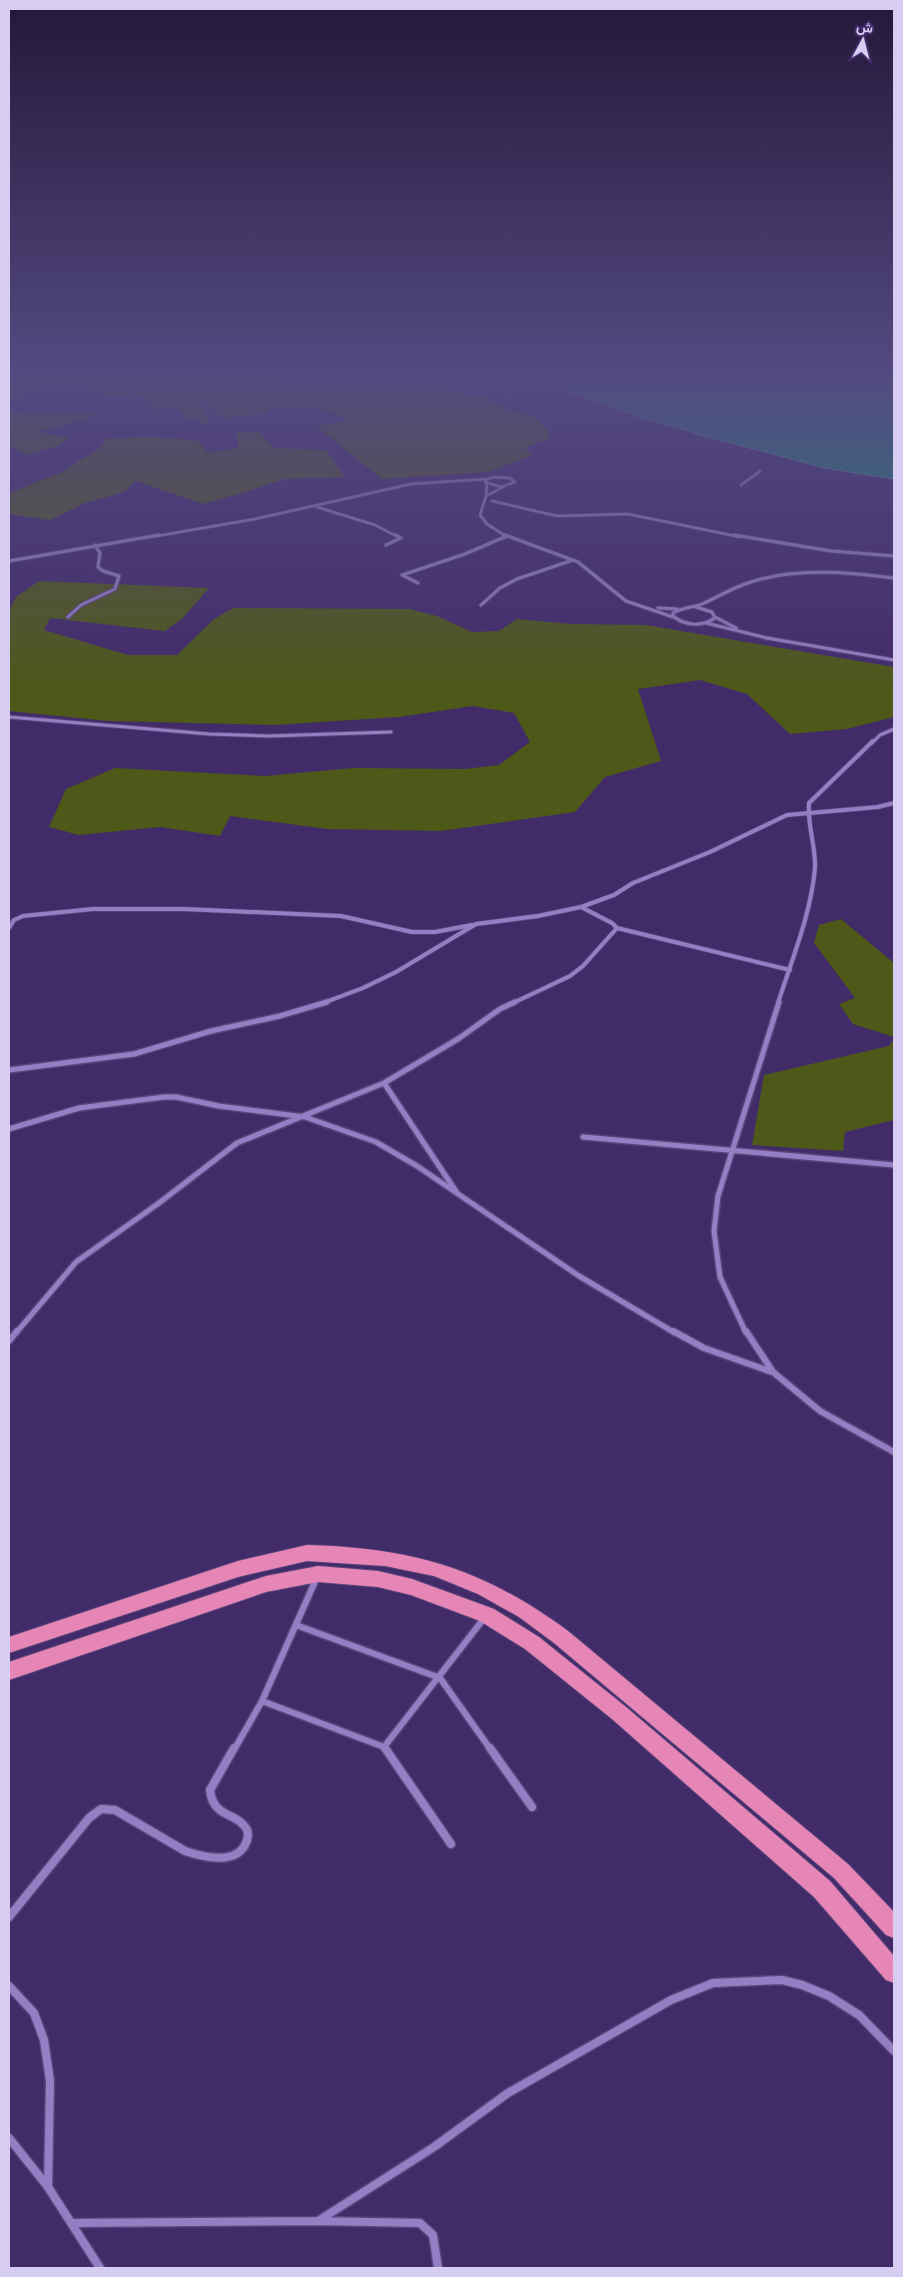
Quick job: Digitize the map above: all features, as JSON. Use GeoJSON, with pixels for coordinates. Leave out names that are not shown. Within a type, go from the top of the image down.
{"type":"FeatureCollection","features":[{"type":"Feature","properties":{"kind":"highway"},"geometry":{"type":"LineString","coordinates":[[9,1646],[238,1568],[307,1553],[385,1558],[435,1569],[484,1588],[526,1611],[562,1636],[842,1871],[894,1927]]}},
{"type":"Feature","properties":{"kind":"highway"},"geometry":{"type":"LineString","coordinates":[[9,1671],[266,1584],[318,1574],[378,1579],[412,1587],[486,1615],[532,1643],[619,1713],[822,1888],[894,1972]]}},
{"type":"Feature","properties":{"kind":"street"},"geometry":{"type":"LineString","coordinates":[[9,560],[316,506],[398,486],[481,479]]}},
{"type":"Feature","properties":{"kind":"street"},"geometry":{"type":"LineString","coordinates":[[487,479],[486,496],[480,515],[488,526],[508,536],[573,560],[584,566],[614,593],[640,606],[662,612],[687,624],[706,623],[894,660]]}},
{"type":"Feature","properties":{"kind":"street"},"geometry":{"type":"LineString","coordinates":[[486,496],[504,486],[513,484],[514,480],[512,479]]}},
{"type":"Feature","properties":{"kind":"street"},"geometry":{"type":"LineString","coordinates":[[741,485],[749,479]]}},
{"type":"Feature","properties":{"kind":"street"},"geometry":{"type":"LineString","coordinates":[[442,481],[504,486]]}},
{"type":"Feature","properties":{"kind":"street"},"geometry":{"type":"LineString","coordinates":[[492,501],[557,516],[591,517],[608,514],[628,514],[771,543],[831,551],[894,556]]}},
{"type":"Feature","properties":{"kind":"street"},"geometry":{"type":"LineString","coordinates":[[316,506],[375,525],[401,538],[386,545]]}},
{"type":"Feature","properties":{"kind":"street"},"geometry":{"type":"LineString","coordinates":[[418,584],[402,575],[464,554],[508,536]]}},
{"type":"Feature","properties":{"kind":"street"},"geometry":{"type":"LineString","coordinates":[[68,617],[81,605],[115,589],[119,576],[103,571],[98,567],[100,553],[95,545]]}},
{"type":"Feature","properties":{"kind":"street"},"geometry":{"type":"LineString","coordinates":[[481,604],[500,588],[517,579],[573,560]]}},
{"type":"Feature","properties":{"kind":"street"},"geometry":{"type":"LineString","coordinates":[[696,607],[718,598],[737,587],[757,580],[831,573],[894,578]]}},
{"type":"Feature","properties":{"kind":"street"},"geometry":{"type":"LineString","coordinates":[[718,598],[713,608],[716,617],[744,632]]}},
{"type":"Feature","properties":{"kind":"street"},"geometry":{"type":"LineString","coordinates":[[640,606],[677,609],[713,608]]}},
{"type":"Feature","properties":{"kind":"street"},"geometry":{"type":"LineString","coordinates":[[673,618],[673,612],[677,609]]}},
{"type":"Feature","properties":{"kind":"street"},"geometry":{"type":"LineString","coordinates":[[706,623],[716,617]]}},
{"type":"Feature","properties":{"kind":"street"},"geometry":{"type":"LineString","coordinates":[[9,717],[109,727],[252,735],[392,732]]}},
{"type":"Feature","properties":{"kind":"street"},"geometry":{"type":"LineString","coordinates":[[894,729],[880,735],[809,803],[808,813],[815,851],[815,873],[805,918],[790,970],[734,1151],[718,1196],[714,1231],[720,1277],[744,1329],[773,1372],[820,1411],[894,1452]]}},
{"type":"Feature","properties":{"kind":"street"},"geometry":{"type":"LineString","coordinates":[[9,928],[14,920],[24,916],[94,909],[184,909],[341,916],[412,932],[435,932],[476,924],[538,916],[581,907],[614,895],[633,883],[710,852],[787,815],[868,808],[894,803]]}},
{"type":"Feature","properties":{"kind":"street"},"geometry":{"type":"LineString","coordinates":[[581,907],[612,923],[617,928],[790,970]]}},
{"type":"Feature","properties":{"kind":"street"},"geometry":{"type":"LineString","coordinates":[[9,1070],[134,1054],[210,1031],[280,1016],[318,1005],[363,988],[396,972],[476,924]]}},
{"type":"Feature","properties":{"kind":"street"},"geometry":{"type":"LineString","coordinates":[[9,1341],[76,1262],[159,1203],[198,1170],[237,1143],[305,1117],[384,1083],[458,1039],[500,1009],[570,976],[583,966],[617,928]]}},
{"type":"Feature","properties":{"kind":"street"},"geometry":{"type":"LineString","coordinates":[[384,1083],[458,1195]]}},
{"type":"Feature","properties":{"kind":"street"},"geometry":{"type":"LineString","coordinates":[[9,1129],[78,1108],[176,1096],[219,1106],[305,1117],[376,1142],[417,1166],[579,1276],[639,1313],[704,1348],[773,1372]]}},
{"type":"Feature","properties":{"kind":"street"},"geometry":{"type":"LineString","coordinates":[[584,1137],[894,1165]]}},
{"type":"Feature","properties":{"kind":"street"},"geometry":{"type":"LineString","coordinates":[[9,1917],[88,1818],[101,1809],[115,1810],[197,1856],[225,1859],[242,1851],[248,1831],[245,1826],[215,1806],[210,1799],[210,1790],[262,1701],[318,1574]]}},
{"type":"Feature","properties":{"kind":"street"},"geometry":{"type":"LineString","coordinates":[[384,1747],[440,1678],[486,1615]]}},
{"type":"Feature","properties":{"kind":"street"},"geometry":{"type":"LineString","coordinates":[[296,1625],[440,1678],[532,1807]]}},
{"type":"Feature","properties":{"kind":"street"},"geometry":{"type":"LineString","coordinates":[[262,1701],[384,1747],[451,1844]]}},
{"type":"Feature","properties":{"kind":"street"},"geometry":{"type":"LineString","coordinates":[[318,2221],[434,2146],[508,2093],[671,2000],[713,1983],[782,1980],[802,1985],[829,1996],[859,2015],[894,2051]]}},
{"type":"Feature","properties":{"kind":"street"},"geometry":{"type":"LineString","coordinates":[[9,1986],[34,2013],[44,2040],[50,2080],[48,2187]]}},
{"type":"Feature","properties":{"kind":"street"},"geometry":{"type":"LineString","coordinates":[[9,2138],[48,2187],[100,2268]]}},
{"type":"Feature","properties":{"kind":"street"},"geometry":{"type":"LineString","coordinates":[[71,2223],[318,2221],[420,2223],[434,2235],[438,2268]]}},
{"type":"Feature","properties":{"kind":"shaded area"},"geometry":{"type":"Polygon","coordinates":[[[44,479],[283,479],[203,504],[136,481],[124,492],[85,503],[50,520],[9,514],[9,493],[44,479]]]}},
{"type":"Feature","properties":{"kind":"shaded area"},"geometry":{"type":"Polygon","coordinates":[[[39,581],[209,588],[182,619],[165,631],[50,618],[44,630],[128,655],[177,655],[214,619],[233,608],[409,609],[437,616],[472,632],[499,631],[517,619],[571,624],[646,625],[894,667],[894,717],[847,729],[790,734],[747,694],[700,680],[638,689],[661,761],[605,777],[575,812],[441,831],[327,829],[230,816],[220,836],[160,827],[79,835],[49,827],[66,789],[115,768],[265,776],[353,768],[465,769],[499,765],[530,742],[514,713],[473,706],[399,717],[275,725],[108,721],[9,711],[9,611],[16,597],[39,581]]]}},
{"type":"Feature","properties":{"kind":"shaded area"},"geometry":{"type":"Polygon","coordinates":[[[841,919],[894,963],[894,1037],[853,1024],[839,1004],[855,998],[814,943],[819,925],[841,919]]]}},
{"type":"Feature","properties":{"kind":"shaded area"},"geometry":{"type":"Polygon","coordinates":[[[894,1039],[894,1120],[845,1132],[843,1151],[752,1145],[764,1075],[889,1046],[894,1039]]]}}]}
